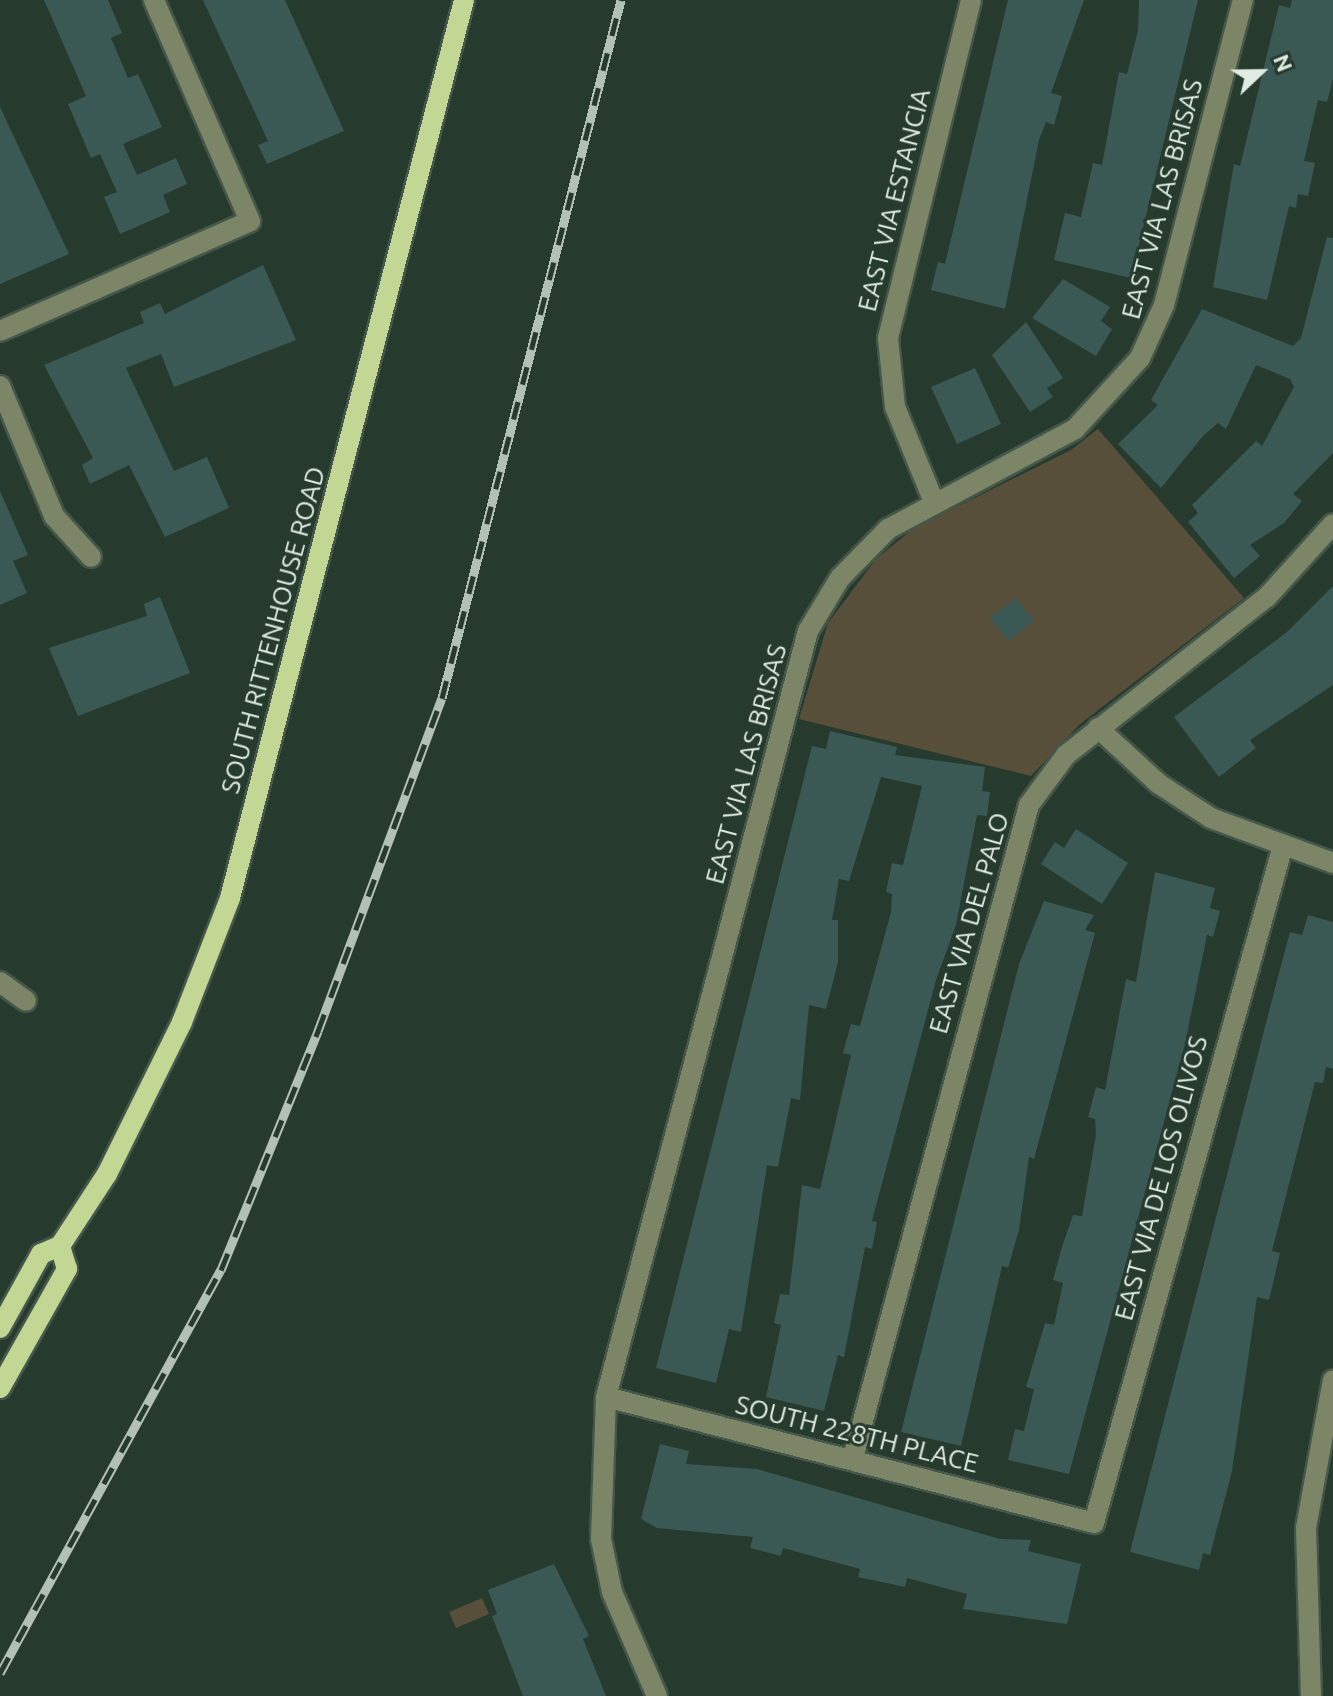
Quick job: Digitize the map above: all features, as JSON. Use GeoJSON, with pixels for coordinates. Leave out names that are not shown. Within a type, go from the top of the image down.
{"type":"FeatureCollection","features":[{"type":"Feature","properties":{"kind":"main road","name":"SOUTH RITTENHOUSE ROAD"},"geometry":{"type":"LineString","coordinates":[[1,1325],[41,1254],[60,1246],[140,1113],[230,898],[464,0]]}},
{"type":"Feature","properties":{"kind":"main road","name":"SOUTH RITTENHOUSE ROAD"},"geometry":{"type":"LineString","coordinates":[[0,1388],[67,1269],[60,1246]]}},
{"type":"Feature","properties":{"kind":"street"},"geometry":{"type":"LineString","coordinates":[[0,331],[250,221],[154,0]]}},
{"type":"Feature","properties":{"kind":"street","name":"EAST VIA ESTANCIA"},"geometry":{"type":"LineString","coordinates":[[934,502],[895,407],[889,324],[971,0]]}},
{"type":"Feature","properties":{"kind":"street","name":"EAST VIA LAS BRISAS"},"geometry":{"type":"LineString","coordinates":[[657,1696],[612,1592],[601,1539],[606,1397],[808,631],[863,551],[934,502],[1075,429],[1140,358],[1164,305],[1243,0]]}},
{"type":"Feature","properties":{"kind":"street"},"geometry":{"type":"LineString","coordinates":[[0,386],[54,516],[91,557]]}},
{"type":"Feature","properties":{"kind":"street","name":"EAST VIA DEL PALO"},"geometry":{"type":"LineString","coordinates":[[853,1458],[1017,832],[1045,780],[1098,728],[1267,597],[1333,524]]}},
{"type":"Feature","properties":{"kind":"street"},"geometry":{"type":"LineString","coordinates":[[1098,728],[1184,802],[1282,849],[1333,863]]}},
{"type":"Feature","properties":{"kind":"street","name":"EAST VIA DE LOS OLIVOS"},"geometry":{"type":"LineString","coordinates":[[1094,1523],[1282,849]]}},
{"type":"Feature","properties":{"kind":"street"},"geometry":{"type":"LineString","coordinates":[[0,982],[26,1001]]}},
{"type":"Feature","properties":{"kind":"street"},"geometry":{"type":"LineString","coordinates":[[1311,1696],[1306,1528],[1333,1380]]}},
{"type":"Feature","properties":{"kind":"street","name":"SOUTH 228TH PLACE"},"geometry":{"type":"LineString","coordinates":[[606,1397],[853,1458],[1094,1523]]}},
{"type":"Feature","properties":{"kind":"shaded area"},"geometry":{"type":"Polygon","coordinates":[[[1098,429],[1244,598],[1080,724],[1031,776],[799,719],[828,623],[876,559],[914,528],[1071,450],[1098,429]]]}},
{"type":"Feature","properties":{"kind":"shaded area"},"geometry":{"type":"Polygon","coordinates":[[[482,1598],[489,1614],[456,1628],[449,1612],[482,1598]]]}},
{"type":"Feature","properties":{"kind":"building"},"geometry":{"type":"Polygon","coordinates":[[[44,0],[108,0],[122,33],[111,38],[128,78],[138,74],[162,127],[123,144],[137,175],[176,158],[187,184],[163,195],[170,212],[120,234],[104,197],[117,192],[100,154],[91,158],[68,104],[86,96],[44,0]]]}},
{"type":"Feature","properties":{"kind":"building"},"geometry":{"type":"Polygon","coordinates":[[[203,0],[285,0],[344,131],[267,164],[258,145],[268,141],[203,0]]]}},
{"type":"Feature","properties":{"kind":"building"},"geometry":{"type":"Polygon","coordinates":[[[1008,0],[1084,0],[1051,93],[1062,96],[1054,125],[1046,122],[1039,140],[1005,309],[931,290],[938,262],[945,264],[1008,0]]]}},
{"type":"Feature","properties":{"kind":"building"},"geometry":{"type":"Polygon","coordinates":[[[1139,0],[1198,0],[1131,278],[1054,260],[1065,213],[1081,217],[1093,163],[1102,165],[1119,72],[1127,74],[1138,31],[1139,0]]]}},
{"type":"Feature","properties":{"kind":"building"},"geometry":{"type":"Polygon","coordinates":[[[1292,0],[1333,0],[1333,79],[1327,102],[1318,100],[1304,161],[1315,163],[1308,196],[1298,194],[1296,208],[1289,206],[1267,300],[1213,287],[1234,164],[1240,166],[1279,5],[1290,8],[1292,0]]]}},
{"type":"Feature","properties":{"kind":"building"},"geometry":{"type":"Polygon","coordinates":[[[0,107],[69,254],[0,284],[0,107]]]}},
{"type":"Feature","properties":{"kind":"building"},"geometry":{"type":"Polygon","coordinates":[[[1327,237],[1333,238],[1333,453],[1293,494],[1302,501],[1284,523],[1250,545],[1260,556],[1234,578],[1188,522],[1198,513],[1192,505],[1256,441],[1262,446],[1294,387],[1290,379],[1256,365],[1226,429],[1218,423],[1203,436],[1161,488],[1118,444],[1158,405],[1151,400],[1202,309],[1293,346],[1301,338],[1327,237]]]}},
{"type":"Feature","properties":{"kind":"building"},"geometry":{"type":"Polygon","coordinates":[[[263,265],[296,340],[174,387],[161,354],[126,368],[174,471],[207,457],[229,508],[165,537],[129,465],[90,484],[82,465],[93,458],[44,365],[144,323],[140,312],[160,303],[165,314],[263,265]]]}},
{"type":"Feature","properties":{"kind":"building"},"geometry":{"type":"Polygon","coordinates":[[[1063,279],[1110,307],[1101,321],[1112,329],[1096,356],[1032,318],[1063,279]]]}},
{"type":"Feature","properties":{"kind":"building"},"geometry":{"type":"Polygon","coordinates":[[[1026,322],[1063,378],[1047,388],[1053,397],[1030,412],[992,355],[1026,322]]]}},
{"type":"Feature","properties":{"kind":"building"},"geometry":{"type":"Polygon","coordinates":[[[975,368],[1001,424],[957,444],[931,387],[975,368]]]}},
{"type":"Feature","properties":{"kind":"building"},"geometry":{"type":"Polygon","coordinates":[[[0,491],[28,555],[13,561],[27,593],[0,605],[0,491]]]}},
{"type":"Feature","properties":{"kind":"building"},"geometry":{"type":"Polygon","coordinates":[[[1333,586],[1333,685],[1250,740],[1256,748],[1219,777],[1174,717],[1287,632],[1333,586]]]}},
{"type":"Feature","properties":{"kind":"building"},"geometry":{"type":"Polygon","coordinates":[[[160,597],[190,673],[78,716],[49,648],[147,616],[144,604],[160,597]]]}},
{"type":"Feature","properties":{"kind":"building"},"geometry":{"type":"Polygon","coordinates":[[[1016,598],[1034,621],[1008,641],[990,618],[1016,598]]]}},
{"type":"Feature","properties":{"kind":"building"},"geometry":{"type":"Polygon","coordinates":[[[830,731],[897,747],[895,755],[985,767],[982,791],[990,792],[987,816],[977,815],[956,925],[936,980],[872,1221],[877,1222],[872,1249],[865,1247],[844,1357],[838,1355],[824,1411],[766,1397],[781,1325],[774,1323],[780,1294],[789,1295],[802,1185],[820,1189],[851,1055],[843,1053],[851,1024],[860,1026],[891,912],[892,894],[886,892],[892,863],[903,865],[922,786],[881,777],[849,881],[839,879],[832,920],[838,920],[838,962],[826,1009],[809,1005],[800,1100],[791,1098],[778,1167],[767,1165],[741,1332],[729,1329],[716,1383],[656,1368],[812,746],[826,749],[830,731]]]}},
{"type":"Feature","properties":{"kind":"building"},"geometry":{"type":"Polygon","coordinates":[[[1076,829],[1128,863],[1102,904],[1041,864],[1055,842],[1064,848],[1076,829]]]}},
{"type":"Feature","properties":{"kind":"building"},"geometry":{"type":"Polygon","coordinates":[[[1155,872],[1215,888],[1210,908],[1220,911],[1213,937],[1207,935],[1185,1044],[1069,1474],[1008,1460],[1015,1429],[1024,1431],[1034,1389],[1026,1387],[1045,1323],[1054,1325],[1063,1283],[1053,1280],[1061,1250],[1073,1215],[1082,1216],[1096,1135],[1095,1119],[1088,1117],[1096,1087],[1105,1090],[1126,979],[1136,982],[1155,872]]]}},
{"type":"Feature","properties":{"kind":"building"},"geometry":{"type":"Polygon","coordinates":[[[1044,901],[1094,915],[1085,930],[1095,933],[1034,1159],[1029,1157],[1019,1230],[1008,1268],[1002,1266],[961,1446],[901,1432],[1019,964],[1044,901]]]}},
{"type":"Feature","properties":{"kind":"building"},"geometry":{"type":"Polygon","coordinates":[[[1308,915],[1333,922],[1333,1069],[1326,1067],[1323,1083],[1315,1082],[1272,1251],[1280,1253],[1269,1300],[1257,1297],[1232,1471],[1210,1555],[1203,1553],[1199,1570],[1130,1552],[1290,932],[1302,935],[1308,915]]]}},
{"type":"Feature","properties":{"kind":"building"},"geometry":{"type":"Polygon","coordinates":[[[660,1444],[689,1451],[686,1464],[757,1469],[1000,1539],[1031,1540],[1028,1551],[1081,1564],[1067,1624],[963,1609],[967,1594],[907,1578],[905,1587],[858,1577],[860,1569],[783,1548],[781,1556],[750,1548],[753,1537],[657,1528],[641,1519],[660,1444]]]}},
{"type":"Feature","properties":{"kind":"building"},"geometry":{"type":"Polygon","coordinates":[[[554,1564],[589,1636],[583,1639],[606,1696],[523,1696],[492,1616],[497,1614],[488,1590],[554,1564]]]}},
{"type":"Feature","properties":{"kind":"railway"},"geometry":{"type":"LineString","coordinates":[[0,1673],[221,1270],[318,1031],[442,698],[621,0]]}}]}
